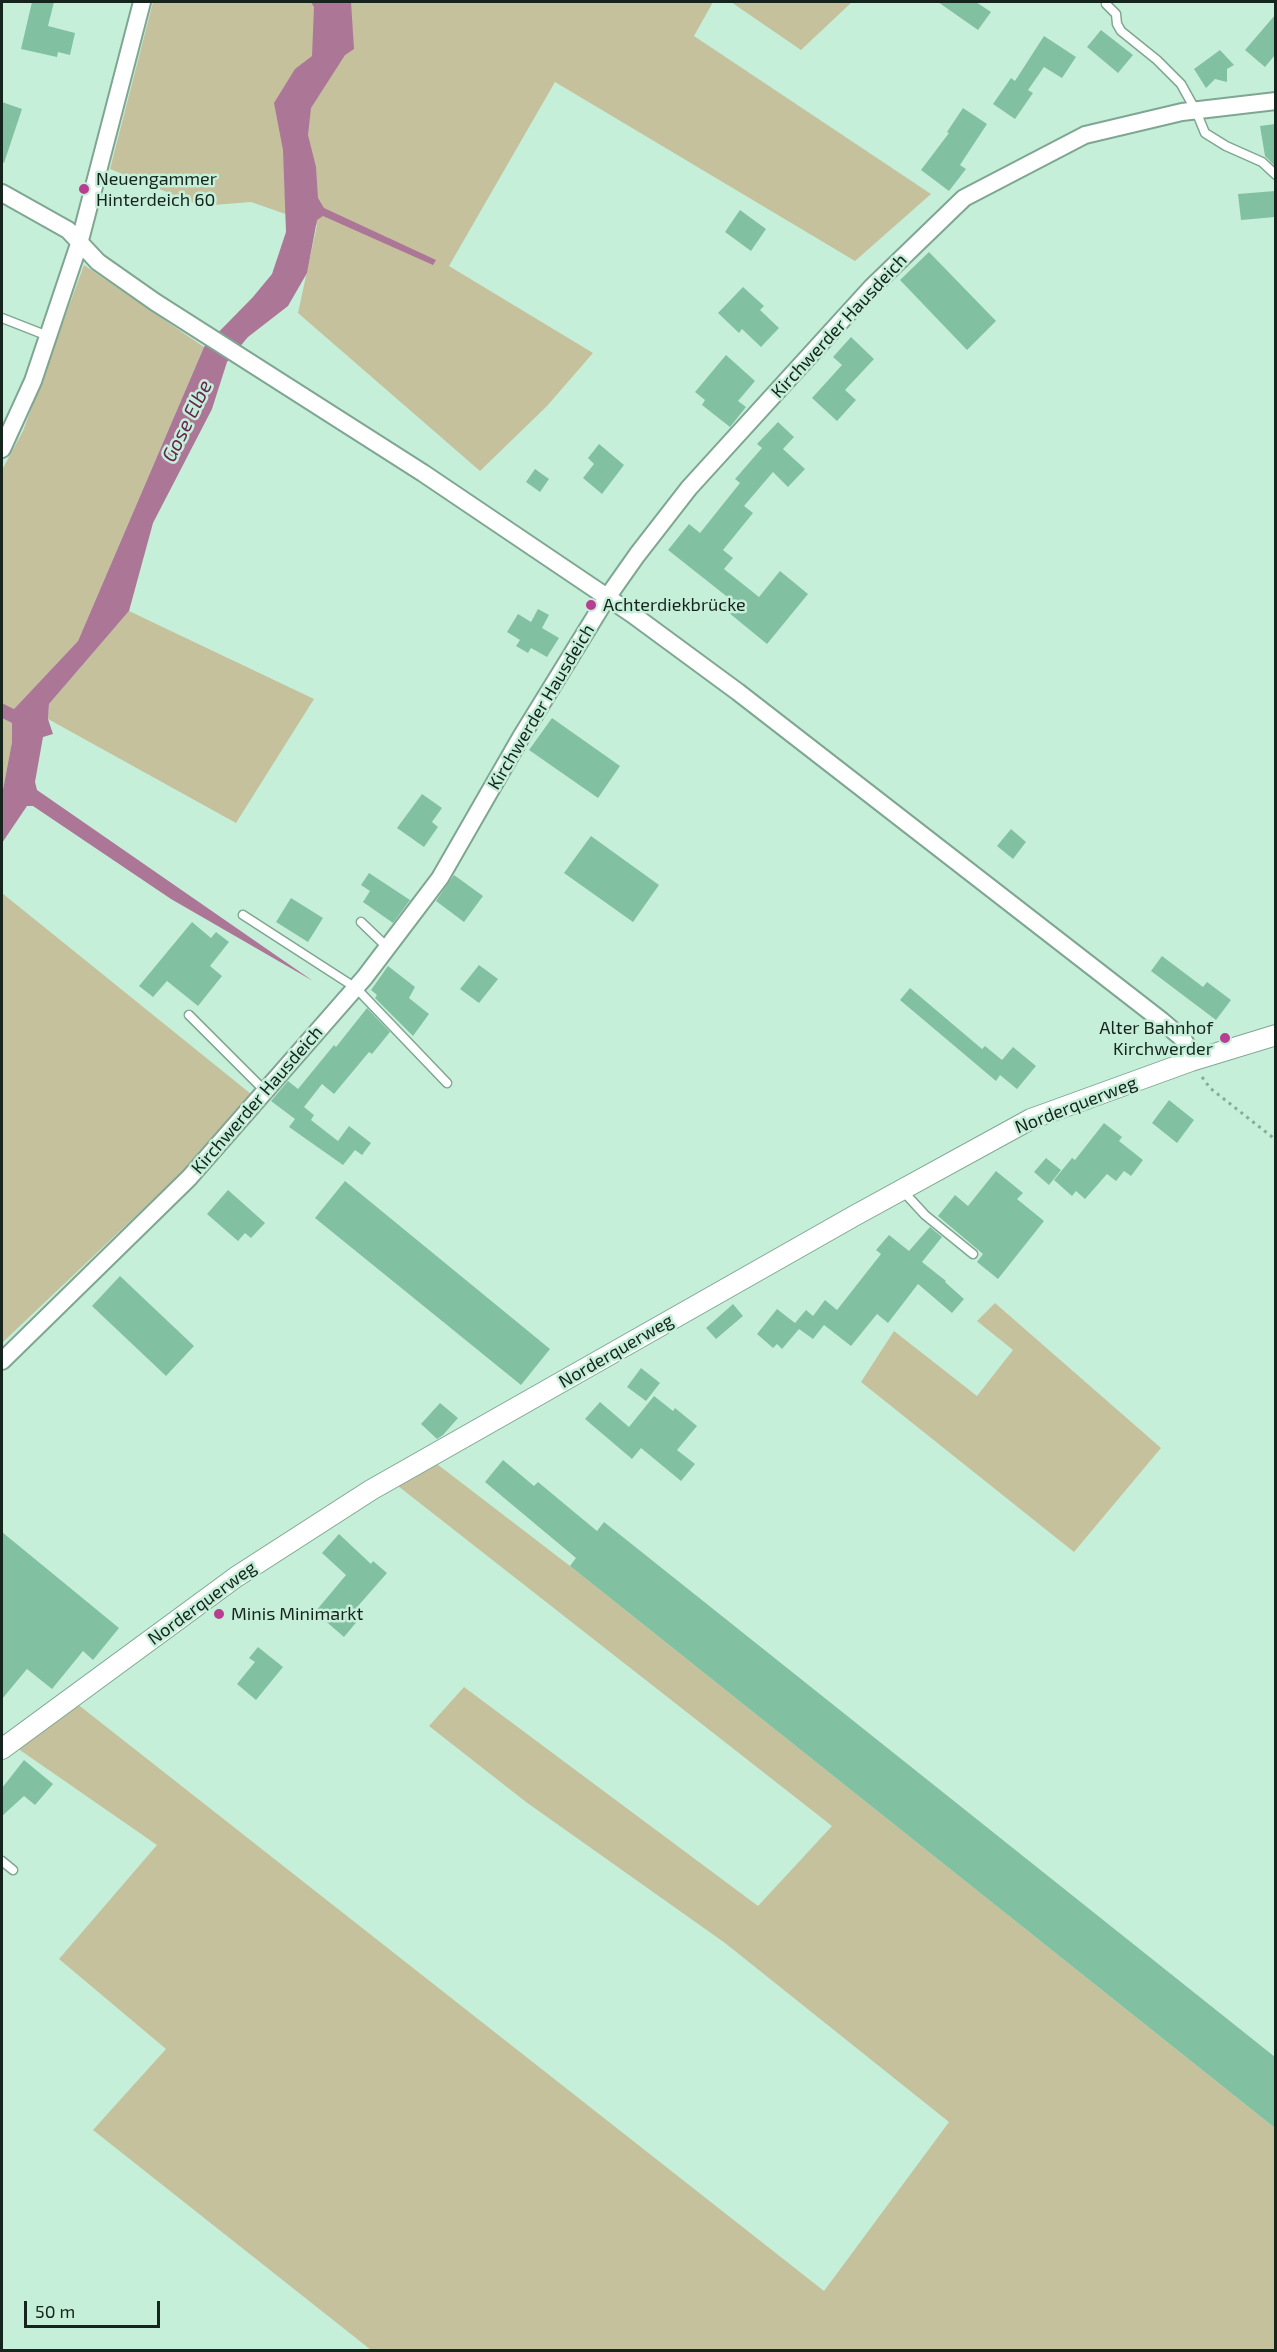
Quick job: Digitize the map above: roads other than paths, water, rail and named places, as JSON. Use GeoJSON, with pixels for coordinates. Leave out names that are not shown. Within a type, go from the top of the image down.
{"type":"FeatureCollection","features":[{"type":"Feature","properties":{"kind":"street"},"geometry":{"type":"LineString","coordinates":[[2,449],[33,381],[79,244],[142,2]]}},
{"type":"Feature","properties":{"kind":"street","name":"Kirchwerder Hausdeich"},"geometry":{"type":"LineString","coordinates":[[2,1361],[189,1178],[356,988],[440,878],[521,737],[606,599],[689,488],[872,286],[964,198],[1084,135],[1196,111],[1275,101]]}},
{"type":"Feature","properties":{"kind":"street"},"geometry":{"type":"LineString","coordinates":[[2,193],[68,230],[79,244],[106,268],[202,333],[423,473],[606,599],[632,614],[738,692],[1162,1021],[1183,1039],[1190,1049],[1191,1061]]}},
{"type":"Feature","properties":{"kind":"street","name":"Norderquerweg"},"geometry":{"type":"LineString","coordinates":[[2,1749],[236,1577],[371,1490],[902,1189],[1031,1119],[1191,1061],[1275,1035]]}},
{"type":"Feature","properties":{"kind":"lane"},"geometry":{"type":"LineString","coordinates":[[1106,4],[1116,14],[1117,24],[1121,31],[1157,60],[1181,84],[1205,133],[1226,146],[1262,162],[1275,176]]}},
{"type":"Feature","properties":{"kind":"lane"},"geometry":{"type":"LineString","coordinates":[[2,318],[48,336]]}},
{"type":"Feature","properties":{"kind":"lane"},"geometry":{"type":"LineString","coordinates":[[243,915],[356,988],[447,1083]]}},
{"type":"Feature","properties":{"kind":"lane"},"geometry":{"type":"LineString","coordinates":[[361,922],[387,947]]}},
{"type":"Feature","properties":{"kind":"lane"},"geometry":{"type":"LineString","coordinates":[[189,1015],[265,1091]]}},
{"type":"Feature","properties":{"kind":"lane"},"geometry":{"type":"LineString","coordinates":[[902,1189],[926,1215],[973,1254]]}},
{"type":"Feature","properties":{"kind":"lane"},"geometry":{"type":"LineString","coordinates":[[2,1861],[14,1870]]}},
{"type":"Feature","properties":{"kind":"water","name":"Gose Elbe"},"geometry":{"type":"Polygon","coordinates":[[[311,2],[351,2],[354,49],[345,55],[311,108],[308,135],[316,167],[318,198],[324,208],[436,260],[433,265],[323,216],[317,220],[307,273],[288,306],[248,337],[227,362],[212,409],[153,523],[129,611],[49,704],[48,719],[53,734],[43,737],[35,782],[37,790],[313,981],[171,899],[33,806],[27,806],[2,843],[2,795],[12,742],[12,723],[2,718],[2,703],[14,709],[78,641],[204,347],[272,274],[286,232],[283,150],[274,103],[295,69],[312,56],[314,7],[311,2]]]}},
{"type":"Feature","properties":{"kind":"place","name":"Neuengammer Hinterdeich 60"},"geometry":{"type":"Point","coordinates":[84,189]}},
{"type":"Feature","properties":{"kind":"place","name":"Achterdiekbrücke"},"geometry":{"type":"Point","coordinates":[591,605]}},
{"type":"Feature","properties":{"kind":"place","name":"Alter Bahnhof Kirchwerder"},"geometry":{"type":"Point","coordinates":[1225,1038]}},
{"type":"Feature","properties":{"kind":"place","name":"Minis Minimarkt"},"geometry":{"type":"Point","coordinates":[219,1614]}}]}
